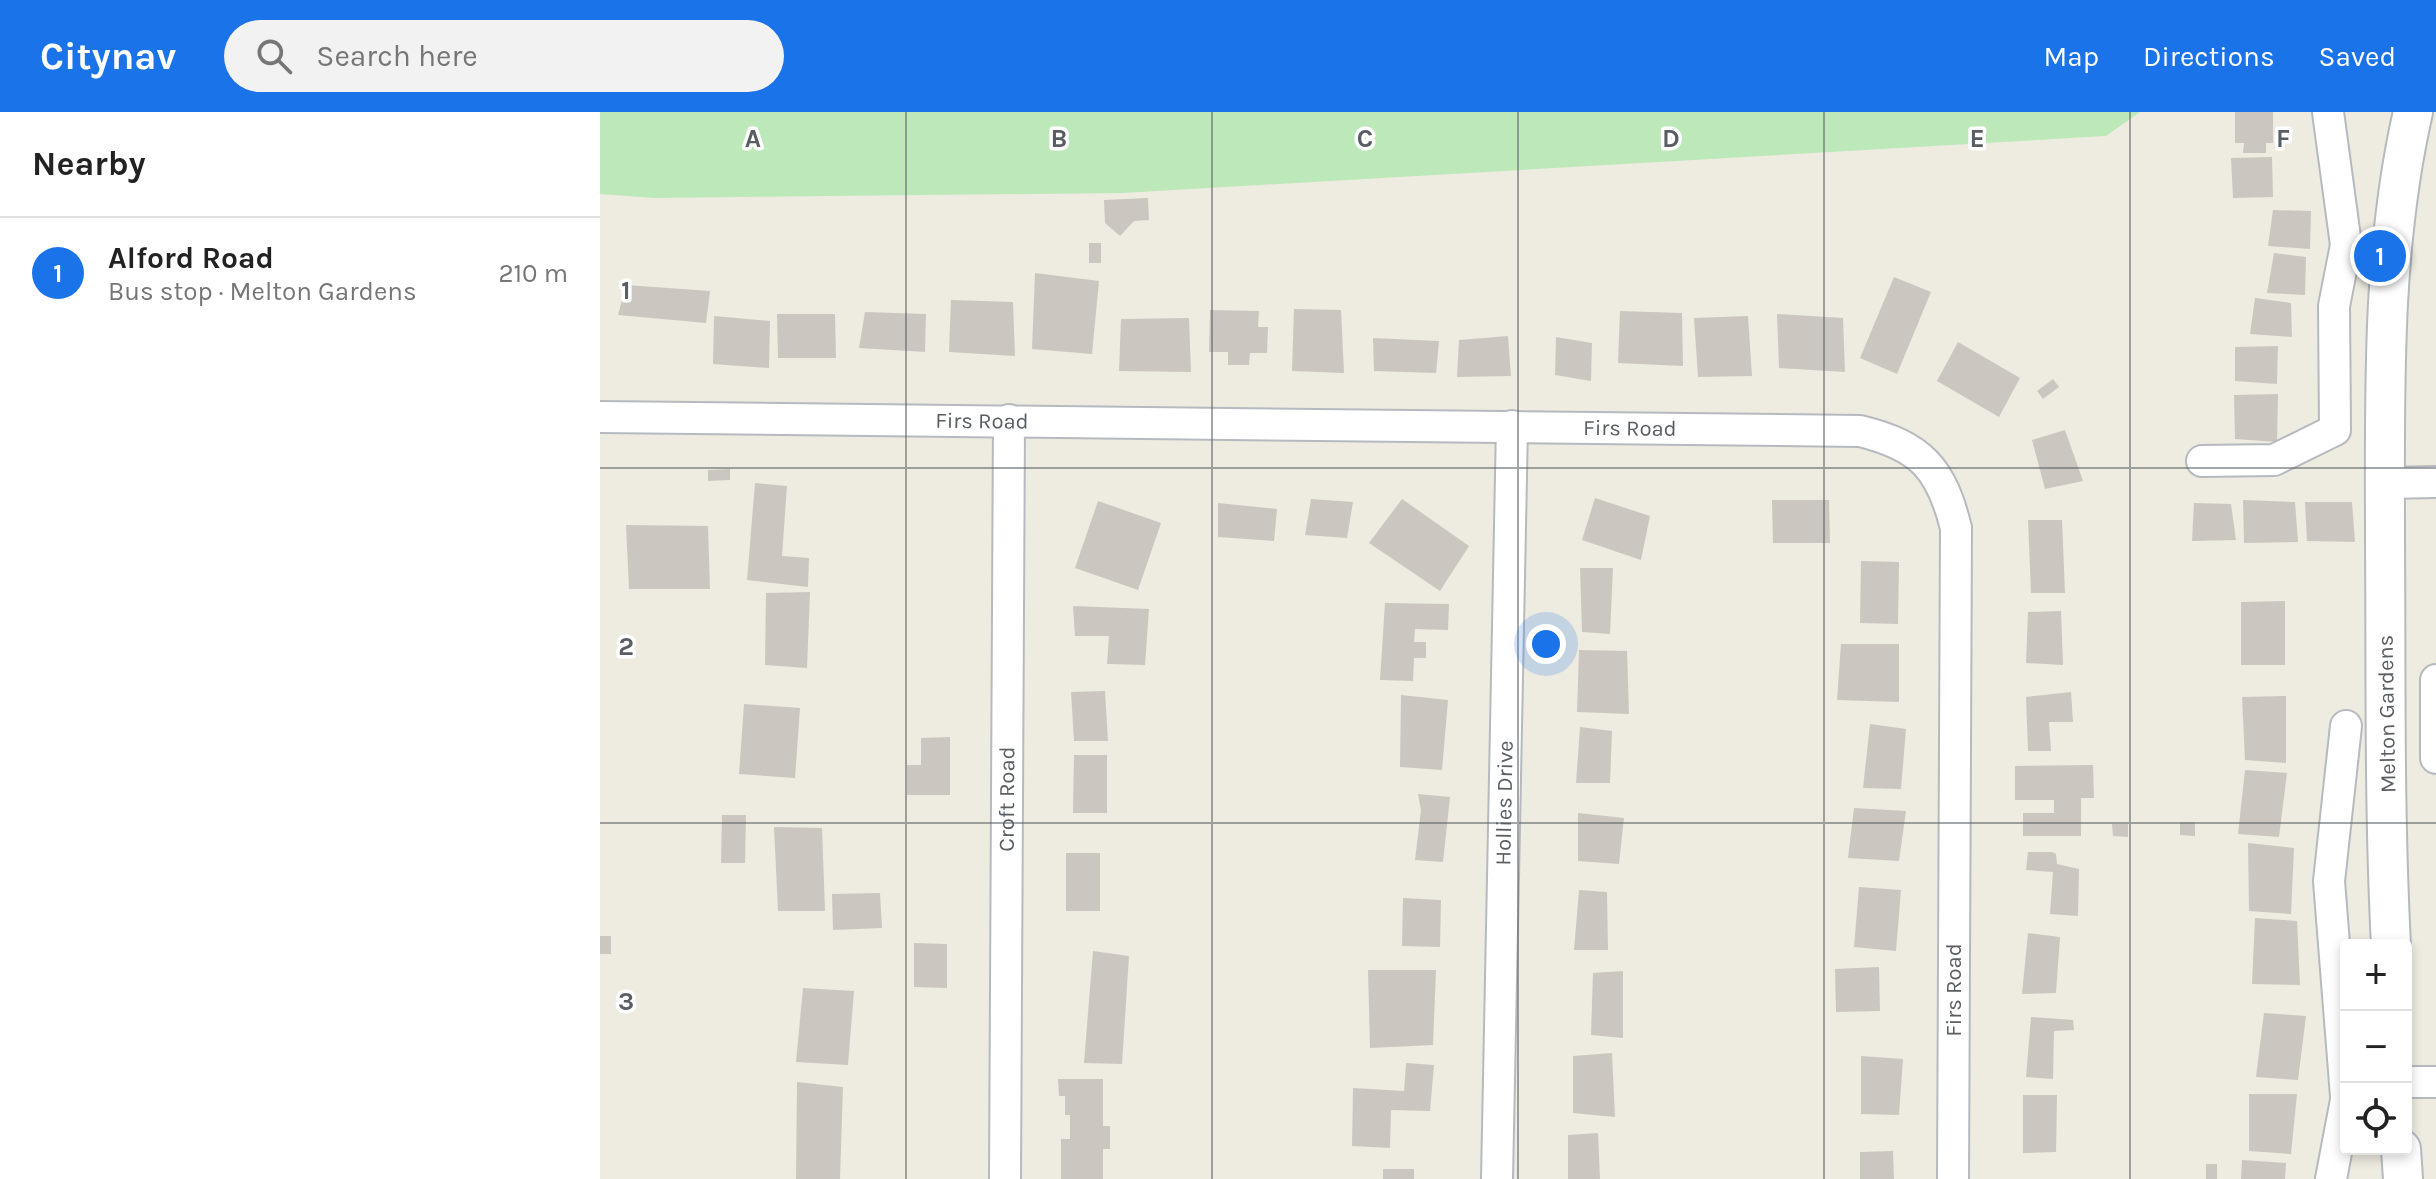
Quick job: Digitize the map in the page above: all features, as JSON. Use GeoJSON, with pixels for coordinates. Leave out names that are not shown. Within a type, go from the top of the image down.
{"type":"FeatureCollection","features":[{"type":"Feature","properties":{"kind":"street"},"geometry":{"type":"LineString","coordinates":[[2202,461],[2274,460],[2335,430],[2334,306],[2346,245],[2328,112]]}},
{"type":"Feature","properties":{"kind":"street","name":"Melton Gardens"},"geometry":{"type":"LineString","coordinates":[[2391,939],[2385,483],[2387,277],[2401,162],[2413,112]]}},
{"type":"Feature","properties":{"kind":"street","name":"Firs Road"},"geometry":{"type":"LineString","coordinates":[[600,417],[1860,431],[1891,439],[1913,450],[1937,476],[1949,499],[1956,528],[1953,1179]]}},
{"type":"Feature","properties":{"kind":"street","name":"Croft Road"},"geometry":{"type":"LineString","coordinates":[[1005,1179],[1009,420]]}},
{"type":"Feature","properties":{"kind":"street","name":"Hollies Drive"},"geometry":{"type":"LineString","coordinates":[[1497,1179],[1512,426]]}},
{"type":"Feature","properties":{"kind":"street"},"geometry":{"type":"LineString","coordinates":[[2385,483],[2436,482]]}},
{"type":"Feature","properties":{"kind":"street"},"geometry":{"type":"LineString","coordinates":[[2436,680],[2436,758]]}},
{"type":"Feature","properties":{"kind":"street","name":"Melton Gardens"},"geometry":{"type":"LineString","coordinates":[[2345,1083],[2329,881],[2346,726]]}},
{"type":"Feature","properties":{"kind":"street"},"geometry":{"type":"LineString","coordinates":[[2412,1082],[2436,1082]]}},
{"type":"Feature","properties":{"kind":"street","name":"Melton Gardens"},"geometry":{"type":"LineString","coordinates":[[2331,1179],[2340,1130]]}},
{"type":"Feature","properties":{"kind":"street"},"geometry":{"type":"LineString","coordinates":[[2401,1155],[2403,1179]]}},
{"type":"Feature","properties":{"kind":"green space"},"geometry":{"type":"Polygon","coordinates":[[[600,112],[2140,112],[2106,136],[1123,193],[654,198],[600,194],[600,112]]]}},
{"type":"Feature","properties":{"kind":"building"},"geometry":{"type":"Polygon","coordinates":[[[2235,112],[2273,112],[2273,143],[2266,143],[2266,153],[2243,153],[2244,143],[2235,143],[2235,112]]]}},
{"type":"Feature","properties":{"kind":"building"},"geometry":{"type":"Polygon","coordinates":[[[2272,157],[2273,197],[2233,198],[2231,158],[2272,157]]]}},
{"type":"Feature","properties":{"kind":"building"},"geometry":{"type":"Polygon","coordinates":[[[1148,198],[1149,220],[1134,221],[1120,236],[1105,223],[1104,200],[1148,198]]]}},
{"type":"Feature","properties":{"kind":"building"},"geometry":{"type":"Polygon","coordinates":[[[2273,210],[2311,211],[2310,249],[2268,246],[2273,210]]]}},
{"type":"Feature","properties":{"kind":"building"},"geometry":{"type":"Polygon","coordinates":[[[1089,243],[1101,243],[1101,263],[1089,263],[1089,243]]]}},
{"type":"Feature","properties":{"kind":"building"},"geometry":{"type":"Polygon","coordinates":[[[2274,253],[2306,257],[2305,295],[2267,293],[2274,253]]]}},
{"type":"Feature","properties":{"kind":"building"},"geometry":{"type":"Polygon","coordinates":[[[1035,273],[1099,281],[1092,354],[1032,349],[1035,273]]]}},
{"type":"Feature","properties":{"kind":"building"},"geometry":{"type":"Polygon","coordinates":[[[1894,277],[1931,292],[1897,374],[1860,358],[1894,277]]]}},
{"type":"Feature","properties":{"kind":"building"},"geometry":{"type":"Polygon","coordinates":[[[626,285],[710,291],[706,323],[618,315],[626,285]]]}},
{"type":"Feature","properties":{"kind":"building"},"geometry":{"type":"Polygon","coordinates":[[[2255,298],[2291,303],[2292,337],[2250,334],[2255,298]]]}},
{"type":"Feature","properties":{"kind":"building"},"geometry":{"type":"Polygon","coordinates":[[[951,300],[1013,302],[1015,356],[949,352],[951,300]]]}},
{"type":"Feature","properties":{"kind":"building"},"geometry":{"type":"Polygon","coordinates":[[[1294,309],[1341,310],[1344,373],[1292,371],[1294,309]]]}},
{"type":"Feature","properties":{"kind":"building"},"geometry":{"type":"Polygon","coordinates":[[[1210,310],[1259,311],[1258,327],[1268,327],[1267,353],[1250,353],[1249,365],[1228,365],[1228,352],[1209,352],[1210,310]]]}},
{"type":"Feature","properties":{"kind":"building"},"geometry":{"type":"Polygon","coordinates":[[[1620,311],[1682,313],[1683,366],[1618,363],[1620,311]]]}},
{"type":"Feature","properties":{"kind":"building"},"geometry":{"type":"Polygon","coordinates":[[[865,312],[926,314],[925,352],[859,348],[865,312]]]}},
{"type":"Feature","properties":{"kind":"building"},"geometry":{"type":"Polygon","coordinates":[[[777,314],[835,314],[836,358],[778,358],[777,314]]]}},
{"type":"Feature","properties":{"kind":"building"},"geometry":{"type":"Polygon","coordinates":[[[1777,314],[1843,318],[1845,372],[1779,368],[1777,314]]]}},
{"type":"Feature","properties":{"kind":"building"},"geometry":{"type":"Polygon","coordinates":[[[714,316],[770,321],[769,368],[713,364],[714,316]]]}},
{"type":"Feature","properties":{"kind":"building"},"geometry":{"type":"Polygon","coordinates":[[[1748,316],[1752,376],[1698,377],[1694,318],[1748,316]]]}},
{"type":"Feature","properties":{"kind":"building"},"geometry":{"type":"Polygon","coordinates":[[[1189,318],[1191,372],[1119,371],[1121,319],[1189,318]]]}},
{"type":"Feature","properties":{"kind":"building"},"geometry":{"type":"Polygon","coordinates":[[[1508,336],[1511,376],[1457,377],[1459,340],[1508,336]]]}},
{"type":"Feature","properties":{"kind":"building"},"geometry":{"type":"Polygon","coordinates":[[[1556,337],[1592,343],[1591,381],[1555,375],[1556,337]]]}},
{"type":"Feature","properties":{"kind":"building"},"geometry":{"type":"Polygon","coordinates":[[[1373,338],[1439,341],[1436,373],[1374,371],[1373,338]]]}},
{"type":"Feature","properties":{"kind":"building"},"geometry":{"type":"Polygon","coordinates":[[[1958,342],[2020,378],[1999,417],[1937,381],[1958,342]]]}},
{"type":"Feature","properties":{"kind":"building"},"geometry":{"type":"Polygon","coordinates":[[[2278,346],[2277,384],[2235,381],[2235,347],[2278,346]]]}},
{"type":"Feature","properties":{"kind":"building"},"geometry":{"type":"Polygon","coordinates":[[[2053,379],[2059,387],[2043,399],[2037,391],[2053,379]]]}},
{"type":"Feature","properties":{"kind":"building"},"geometry":{"type":"Polygon","coordinates":[[[2278,394],[2277,442],[2235,439],[2234,395],[2278,394]]]}},
{"type":"Feature","properties":{"kind":"building"},"geometry":{"type":"Polygon","coordinates":[[[2065,430],[2083,481],[2045,489],[2032,440],[2065,430]]]}},
{"type":"Feature","properties":{"kind":"building"},"geometry":{"type":"Polygon","coordinates":[[[730,469],[730,480],[708,481],[708,470],[730,469]]]}},
{"type":"Feature","properties":{"kind":"building"},"geometry":{"type":"Polygon","coordinates":[[[755,483],[787,486],[782,556],[809,558],[808,587],[747,580],[755,483]]]}},
{"type":"Feature","properties":{"kind":"building"},"geometry":{"type":"Polygon","coordinates":[[[1595,498],[1650,516],[1641,560],[1582,540],[1595,498]]]}},
{"type":"Feature","properties":{"kind":"building"},"geometry":{"type":"Polygon","coordinates":[[[1311,499],[1353,502],[1347,538],[1305,535],[1311,499]]]}},
{"type":"Feature","properties":{"kind":"building"},"geometry":{"type":"Polygon","coordinates":[[[1402,499],[1469,546],[1440,591],[1369,543],[1402,499]]]}},
{"type":"Feature","properties":{"kind":"building"},"geometry":{"type":"Polygon","coordinates":[[[1772,500],[1829,500],[1830,543],[1773,543],[1772,500]]]}},
{"type":"Feature","properties":{"kind":"building"},"geometry":{"type":"Polygon","coordinates":[[[2243,500],[2295,502],[2298,542],[2244,543],[2243,500]]]}},
{"type":"Feature","properties":{"kind":"building"},"geometry":{"type":"Polygon","coordinates":[[[1098,501],[1161,523],[1138,590],[1075,568],[1098,501]]]}},
{"type":"Feature","properties":{"kind":"building"},"geometry":{"type":"Polygon","coordinates":[[[2305,502],[2352,502],[2355,542],[2307,541],[2305,502]]]}},
{"type":"Feature","properties":{"kind":"building"},"geometry":{"type":"Polygon","coordinates":[[[1218,503],[1277,509],[1274,541],[1218,537],[1218,503]]]}},
{"type":"Feature","properties":{"kind":"building"},"geometry":{"type":"Polygon","coordinates":[[[2194,503],[2231,504],[2236,540],[2192,541],[2194,503]]]}},
{"type":"Feature","properties":{"kind":"building"},"geometry":{"type":"Polygon","coordinates":[[[2028,520],[2062,520],[2065,593],[2031,593],[2028,520]]]}},
{"type":"Feature","properties":{"kind":"building"},"geometry":{"type":"Polygon","coordinates":[[[626,525],[708,526],[710,589],[629,589],[626,525]]]}},
{"type":"Feature","properties":{"kind":"building"},"geometry":{"type":"Polygon","coordinates":[[[1861,561],[1899,562],[1898,624],[1860,623],[1861,561]]]}},
{"type":"Feature","properties":{"kind":"building"},"geometry":{"type":"Polygon","coordinates":[[[1580,568],[1613,568],[1610,634],[1582,632],[1580,568]]]}},
{"type":"Feature","properties":{"kind":"building"},"geometry":{"type":"Polygon","coordinates":[[[810,592],[807,668],[765,665],[766,593],[810,592]]]}},
{"type":"Feature","properties":{"kind":"building"},"geometry":{"type":"Polygon","coordinates":[[[2285,601],[2285,665],[2241,665],[2241,602],[2285,601]]]}},
{"type":"Feature","properties":{"kind":"building"},"geometry":{"type":"Polygon","coordinates":[[[1385,603],[1449,604],[1448,630],[1415,629],[1414,642],[1426,642],[1426,658],[1414,658],[1413,681],[1380,680],[1385,603]]]}},
{"type":"Feature","properties":{"kind":"building"},"geometry":{"type":"Polygon","coordinates":[[[1073,606],[1149,609],[1145,665],[1107,664],[1109,636],[1075,636],[1073,606]]]}},
{"type":"Feature","properties":{"kind":"building"},"geometry":{"type":"Polygon","coordinates":[[[2061,611],[2063,665],[2026,663],[2028,612],[2061,611]]]}},
{"type":"Feature","properties":{"kind":"building"},"geometry":{"type":"Polygon","coordinates":[[[1841,644],[1899,644],[1899,702],[1837,700],[1841,644]]]}},
{"type":"Feature","properties":{"kind":"building"},"geometry":{"type":"Polygon","coordinates":[[[1579,650],[1627,651],[1629,714],[1577,712],[1579,650]]]}},
{"type":"Feature","properties":{"kind":"building"},"geometry":{"type":"Polygon","coordinates":[[[1105,691],[1108,741],[1074,741],[1071,692],[1105,691]]]}},
{"type":"Feature","properties":{"kind":"building"},"geometry":{"type":"Polygon","coordinates":[[[2071,692],[2073,722],[2049,722],[2051,751],[2028,751],[2026,697],[2071,692]]]}},
{"type":"Feature","properties":{"kind":"building"},"geometry":{"type":"Polygon","coordinates":[[[1401,695],[1448,700],[1442,770],[1400,767],[1401,695]]]}},
{"type":"Feature","properties":{"kind":"building"},"geometry":{"type":"Polygon","coordinates":[[[2286,696],[2286,763],[2245,760],[2242,697],[2286,696]]]}},
{"type":"Feature","properties":{"kind":"building"},"geometry":{"type":"Polygon","coordinates":[[[744,704],[800,708],[795,778],[739,774],[744,704]]]}},
{"type":"Feature","properties":{"kind":"building"},"geometry":{"type":"Polygon","coordinates":[[[1870,724],[1906,729],[1901,789],[1863,788],[1870,724]]]}},
{"type":"Feature","properties":{"kind":"building"},"geometry":{"type":"Polygon","coordinates":[[[1580,727],[1612,731],[1610,783],[1576,783],[1580,727]]]}},
{"type":"Feature","properties":{"kind":"building"},"geometry":{"type":"Polygon","coordinates":[[[950,737],[950,795],[907,795],[907,765],[921,765],[921,738],[950,737]]]}},
{"type":"Feature","properties":{"kind":"building"},"geometry":{"type":"Polygon","coordinates":[[[1074,755],[1107,755],[1107,813],[1073,813],[1074,755]]]}},
{"type":"Feature","properties":{"kind":"building"},"geometry":{"type":"Polygon","coordinates":[[[2093,765],[2094,798],[2081,798],[2081,836],[2023,836],[2023,813],[2054,813],[2054,800],[2015,800],[2015,766],[2093,765]]]}},
{"type":"Feature","properties":{"kind":"building"},"geometry":{"type":"Polygon","coordinates":[[[2245,770],[2287,773],[2279,837],[2238,834],[2245,770]]]}},
{"type":"Feature","properties":{"kind":"building"},"geometry":{"type":"Polygon","coordinates":[[[1418,794],[1450,797],[1443,862],[1415,860],[1421,810],[1418,794]]]}},
{"type":"Feature","properties":{"kind":"building"},"geometry":{"type":"Polygon","coordinates":[[[1854,808],[1906,811],[1899,861],[1848,858],[1854,808]]]}},
{"type":"Feature","properties":{"kind":"building"},"geometry":{"type":"Polygon","coordinates":[[[1578,813],[1624,818],[1619,864],[1578,861],[1578,813]]]}},
{"type":"Feature","properties":{"kind":"building"},"geometry":{"type":"Polygon","coordinates":[[[722,815],[746,815],[745,863],[721,863],[722,815]]]}},
{"type":"Feature","properties":{"kind":"building"},"geometry":{"type":"Polygon","coordinates":[[[2180,822],[2195,822],[2195,836],[2180,835],[2180,822]]]}},
{"type":"Feature","properties":{"kind":"building"},"geometry":{"type":"Polygon","coordinates":[[[2112,824],[2128,824],[2128,837],[2113,836],[2112,824]]]}},
{"type":"Feature","properties":{"kind":"building"},"geometry":{"type":"Polygon","coordinates":[[[774,827],[822,828],[825,911],[778,911],[774,827]]]}},
{"type":"Feature","properties":{"kind":"building"},"geometry":{"type":"Polygon","coordinates":[[[2248,843],[2294,848],[2291,914],[2249,911],[2248,843]]]}},
{"type":"Feature","properties":{"kind":"building"},"geometry":{"type":"Polygon","coordinates":[[[2028,852],[2052,852],[2056,854],[2057,864],[2079,869],[2078,916],[2050,914],[2053,872],[2026,870],[2028,852]]]}},
{"type":"Feature","properties":{"kind":"building"},"geometry":{"type":"Polygon","coordinates":[[[1066,853],[1100,853],[1100,911],[1066,911],[1066,853]]]}},
{"type":"Feature","properties":{"kind":"building"},"geometry":{"type":"Polygon","coordinates":[[[1859,887],[1901,890],[1896,951],[1854,947],[1859,887]]]}},
{"type":"Feature","properties":{"kind":"building"},"geometry":{"type":"Polygon","coordinates":[[[1579,890],[1607,892],[1608,950],[1574,950],[1579,890]]]}},
{"type":"Feature","properties":{"kind":"building"},"geometry":{"type":"Polygon","coordinates":[[[880,893],[882,928],[833,930],[832,894],[880,893]]]}},
{"type":"Feature","properties":{"kind":"building"},"geometry":{"type":"Polygon","coordinates":[[[1403,898],[1441,900],[1440,947],[1402,946],[1403,898]]]}},
{"type":"Feature","properties":{"kind":"building"},"geometry":{"type":"Polygon","coordinates":[[[2255,918],[2297,921],[2300,985],[2252,984],[2255,918]]]}},
{"type":"Feature","properties":{"kind":"building"},"geometry":{"type":"Polygon","coordinates":[[[2028,933],[2060,937],[2056,993],[2022,994],[2028,933]]]}},
{"type":"Feature","properties":{"kind":"building"},"geometry":{"type":"Polygon","coordinates":[[[600,936],[611,936],[611,954],[600,954],[600,936]]]}},
{"type":"Feature","properties":{"kind":"building"},"geometry":{"type":"Polygon","coordinates":[[[914,943],[947,944],[947,988],[914,987],[914,943]]]}},
{"type":"Feature","properties":{"kind":"building"},"geometry":{"type":"Polygon","coordinates":[[[1093,951],[1129,956],[1122,1064],[1084,1063],[1093,951]]]}},
{"type":"Feature","properties":{"kind":"building"},"geometry":{"type":"Polygon","coordinates":[[[1879,967],[1880,1011],[1836,1012],[1835,969],[1879,967]]]}},
{"type":"Feature","properties":{"kind":"building"},"geometry":{"type":"Polygon","coordinates":[[[1368,970],[1436,970],[1433,1045],[1370,1048],[1368,970]]]}},
{"type":"Feature","properties":{"kind":"building"},"geometry":{"type":"Polygon","coordinates":[[[1623,971],[1623,1038],[1591,1035],[1593,973],[1623,971]]]}},
{"type":"Feature","properties":{"kind":"building"},"geometry":{"type":"Polygon","coordinates":[[[803,988],[854,991],[848,1065],[796,1062],[803,988]]]}},
{"type":"Feature","properties":{"kind":"building"},"geometry":{"type":"Polygon","coordinates":[[[2264,1013],[2306,1016],[2298,1080],[2256,1077],[2264,1013]]]}},
{"type":"Feature","properties":{"kind":"building"},"geometry":{"type":"Polygon","coordinates":[[[2031,1017],[2073,1020],[2074,1030],[2054,1031],[2053,1079],[2026,1077],[2031,1017]]]}},
{"type":"Feature","properties":{"kind":"building"},"geometry":{"type":"Polygon","coordinates":[[[1612,1053],[1615,1117],[1573,1113],[1573,1056],[1612,1053]]]}},
{"type":"Feature","properties":{"kind":"building"},"geometry":{"type":"Polygon","coordinates":[[[1861,1056],[1903,1059],[1899,1115],[1861,1114],[1861,1056]]]}},
{"type":"Feature","properties":{"kind":"building"},"geometry":{"type":"Polygon","coordinates":[[[1406,1063],[1434,1065],[1430,1111],[1391,1110],[1390,1148],[1352,1146],[1353,1088],[1404,1091],[1406,1063]]]}},
{"type":"Feature","properties":{"kind":"building"},"geometry":{"type":"Polygon","coordinates":[[[1058,1079],[1103,1079],[1103,1126],[1110,1126],[1110,1149],[1103,1149],[1103,1179],[1061,1179],[1061,1139],[1070,1139],[1070,1115],[1065,1115],[1065,1096],[1059,1096],[1058,1079]]]}},
{"type":"Feature","properties":{"kind":"building"},"geometry":{"type":"Polygon","coordinates":[[[797,1082],[843,1087],[840,1179],[796,1179],[797,1082]]]}},
{"type":"Feature","properties":{"kind":"building"},"geometry":{"type":"Polygon","coordinates":[[[2249,1094],[2297,1094],[2291,1154],[2249,1151],[2249,1094]]]}},
{"type":"Feature","properties":{"kind":"building"},"geometry":{"type":"Polygon","coordinates":[[[2023,1095],[2057,1095],[2056,1152],[2023,1153],[2023,1095]]]}},
{"type":"Feature","properties":{"kind":"building"},"geometry":{"type":"Polygon","coordinates":[[[1598,1133],[1600,1179],[1568,1179],[1568,1135],[1598,1133]]]}},
{"type":"Feature","properties":{"kind":"building"},"geometry":{"type":"Polygon","coordinates":[[[1893,1151],[1894,1179],[1860,1179],[1860,1152],[1893,1151]]]}},
{"type":"Feature","properties":{"kind":"building"},"geometry":{"type":"Polygon","coordinates":[[[2242,1160],[2286,1163],[2285,1179],[2241,1179],[2242,1160]]]}},
{"type":"Feature","properties":{"kind":"building"},"geometry":{"type":"Polygon","coordinates":[[[2206,1164],[2217,1164],[2217,1179],[2206,1179],[2206,1164]]]}},
{"type":"Feature","properties":{"kind":"building"},"geometry":{"type":"Polygon","coordinates":[[[1383,1169],[1414,1169],[1414,1179],[1383,1179],[1383,1169]]]}},
{"type":"Feature","properties":{"kind":"place","name":"Alford Road"},"geometry":{"type":"Point","coordinates":[2380,256]}}]}
